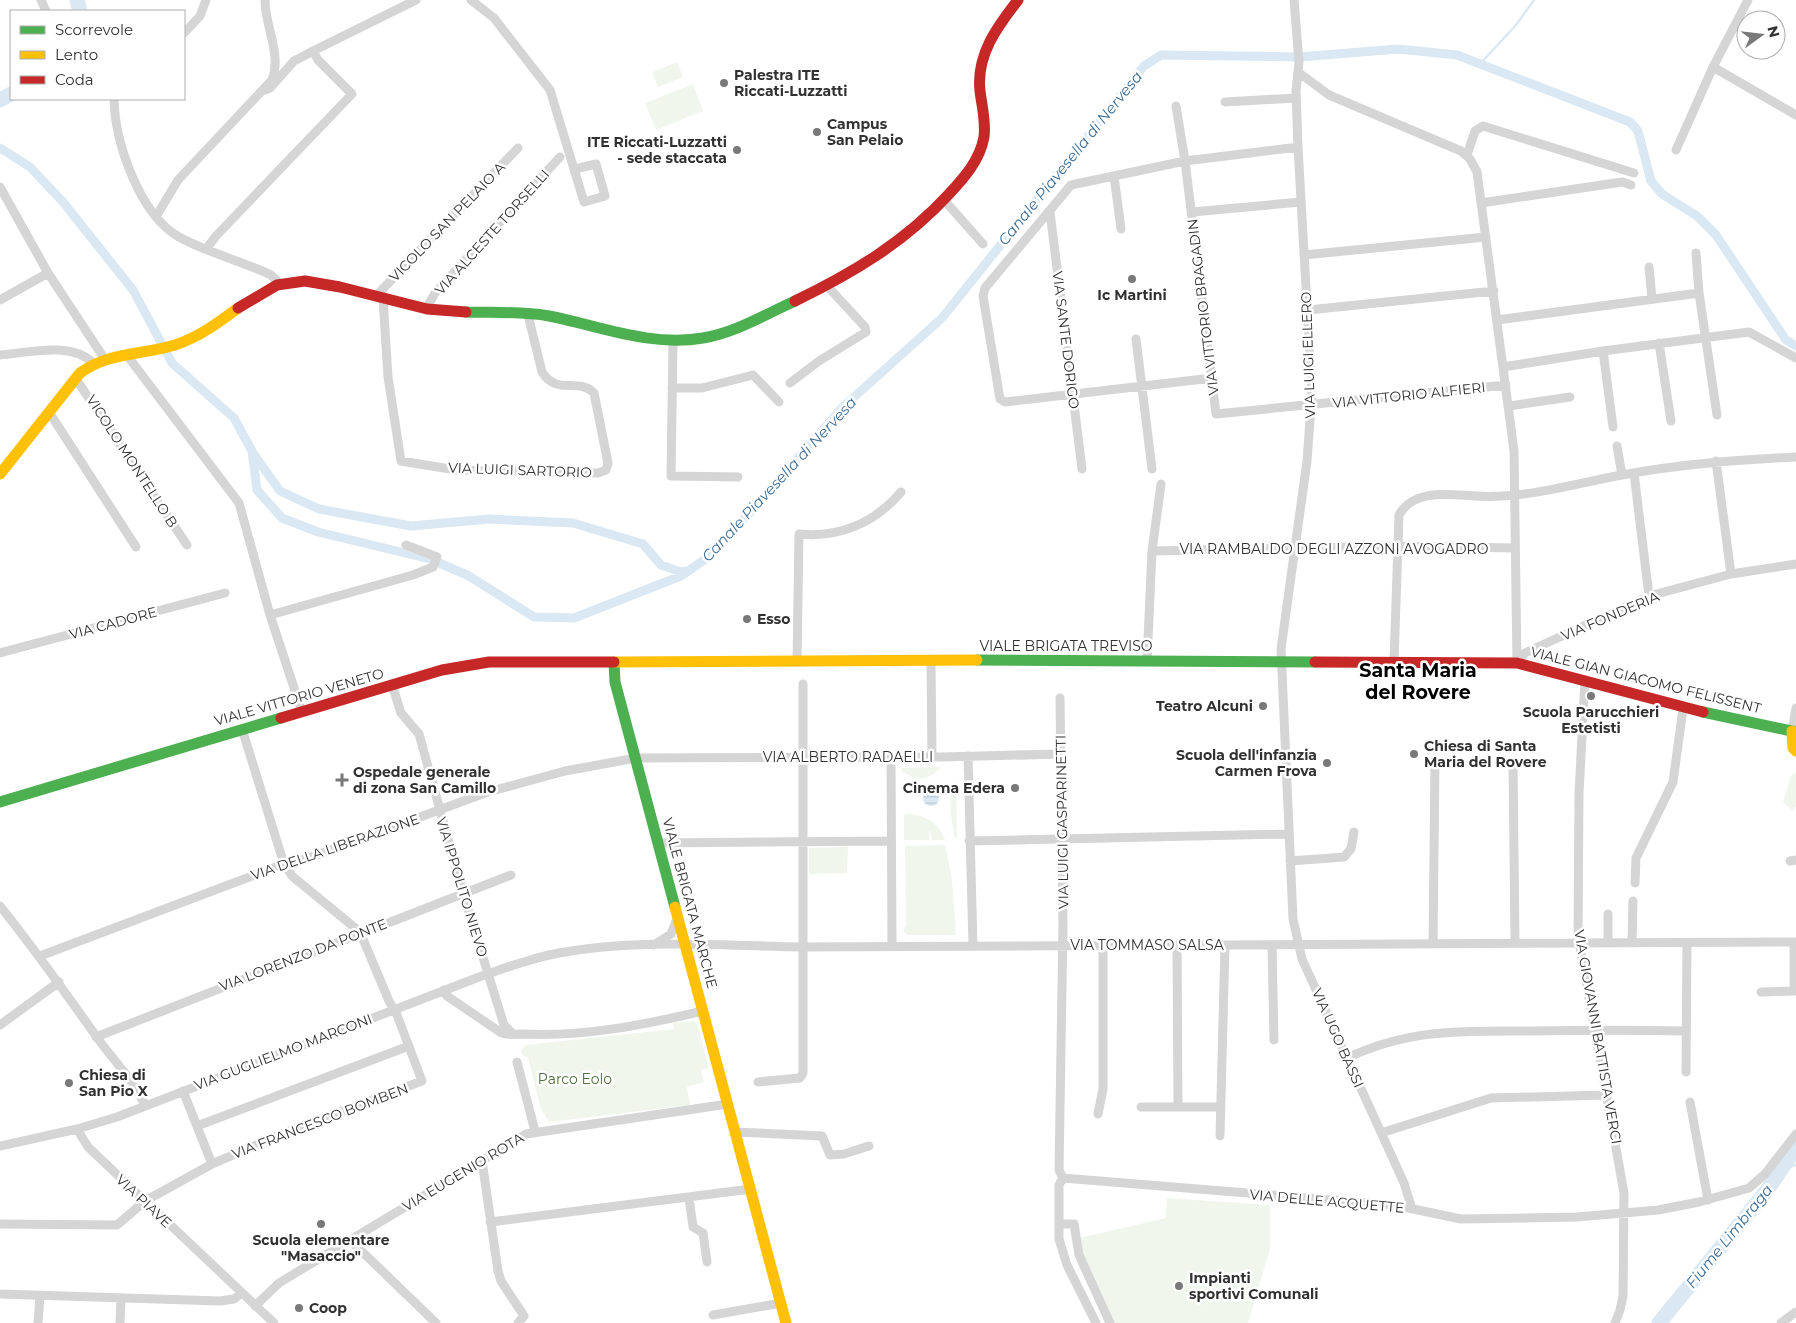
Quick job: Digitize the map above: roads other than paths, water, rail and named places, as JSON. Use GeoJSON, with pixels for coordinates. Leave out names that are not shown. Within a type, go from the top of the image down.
{"type":"FeatureCollection","features":[{"type":"Feature","properties":{"kind":"street"},"geometry":{"type":"LineString","coordinates":[[185,32],[200,16],[206,0]]}},
{"type":"Feature","properties":{"kind":"street"},"geometry":{"type":"LineString","coordinates":[[157,215],[178,180],[265,90],[272,80],[276,65],[265,0]]}},
{"type":"Feature","properties":{"kind":"street"},"geometry":{"type":"LineString","coordinates":[[265,90],[270,88],[294,61],[416,0]]}},
{"type":"Feature","properties":{"kind":"street"},"geometry":{"type":"LineString","coordinates":[[471,0],[494,18],[548,86],[555,102],[584,202],[606,196],[596,164],[575,170]]}},
{"type":"Feature","properties":{"kind":"street"},"geometry":{"type":"LineString","coordinates":[[0,474],[76,378],[93,362],[104,358],[174,345],[204,332],[267,289],[280,284],[309,282],[426,309],[528,314],[567,321],[637,338],[673,342],[696,341],[717,336],[828,283],[892,247],[944,200],[964,178],[980,150],[985,128],[979,88],[981,62],[995,30],[1018,0]]}},
{"type":"Feature","properties":{"kind":"street","name":"VIA LUIGI ELLERO"},"geometry":{"type":"LineString","coordinates":[[1281,661],[1312,406],[1298,147],[1296,98],[1298,48],[1294,0]]}},
{"type":"Feature","properties":{"kind":"street"},"geometry":{"type":"LineString","coordinates":[[1676,150],[1713,66],[1748,0]]}},
{"type":"Feature","properties":{"kind":"street"},"geometry":{"type":"LineString","coordinates":[[207,248],[216,236],[352,94],[318,60],[313,51]]}},
{"type":"Feature","properties":{"kind":"street"},"geometry":{"type":"LineString","coordinates":[[1713,66],[1796,115]]}},
{"type":"Feature","properties":{"kind":"street"},"geometry":{"type":"LineString","coordinates":[[1298,67],[1329,94],[1452,146],[1466,155],[1477,172],[1514,451],[1518,663]]}},
{"type":"Feature","properties":{"kind":"street"},"geometry":{"type":"LineString","coordinates":[[1225,102],[1296,98]]}},
{"type":"Feature","properties":{"kind":"street"},"geometry":{"type":"LineString","coordinates":[[114,100],[117,123],[131,176],[138,192],[157,215],[178,236],[271,275],[280,284]]}},
{"type":"Feature","properties":{"kind":"street","name":"VIA VITTORIO BRAGADIN"},"geometry":{"type":"LineString","coordinates":[[1176,106],[1192,212],[1216,414],[1312,406]]}},
{"type":"Feature","properties":{"kind":"street"},"geometry":{"type":"LineString","coordinates":[[1466,155],[1475,131],[1483,126],[1634,173]]}},
{"type":"Feature","properties":{"kind":"street"},"geometry":{"type":"LineString","coordinates":[[1212,378],[1005,402],[1000,399],[983,296],[985,288],[1071,185],[1185,161],[1298,147]]}},
{"type":"Feature","properties":{"kind":"street","name":"VICOLO SAN PELAIO A"},"geometry":{"type":"LineString","coordinates":[[379,297],[518,148]]}},
{"type":"Feature","properties":{"kind":"street","name":"VIA ALCESTE TORSELLI"},"geometry":{"type":"LineString","coordinates":[[426,309],[435,293],[560,157]]}},
{"type":"Feature","properties":{"kind":"street"},"geometry":{"type":"LineString","coordinates":[[1114,176],[1121,229]]}},
{"type":"Feature","properties":{"kind":"street"},"geometry":{"type":"LineString","coordinates":[[1481,203],[1622,182],[1632,185]]}},
{"type":"Feature","properties":{"kind":"street"},"geometry":{"type":"LineString","coordinates":[[0,188],[48,273],[104,358]]}},
{"type":"Feature","properties":{"kind":"street"},"geometry":{"type":"LineString","coordinates":[[944,200],[983,244]]}},
{"type":"Feature","properties":{"kind":"street"},"geometry":{"type":"LineString","coordinates":[[1192,212],[1301,202]]}},
{"type":"Feature","properties":{"kind":"street","name":"VIA SANTE DORIGO"},"geometry":{"type":"LineString","coordinates":[[1050,212],[1082,469]]}},
{"type":"Feature","properties":{"kind":"street"},"geometry":{"type":"LineString","coordinates":[[1304,255],[1486,237]]}},
{"type":"Feature","properties":{"kind":"street"},"geometry":{"type":"LineString","coordinates":[[1696,253],[1699,293],[1717,415]]}},
{"type":"Feature","properties":{"kind":"street"},"geometry":{"type":"LineString","coordinates":[[1649,267],[1652,299]]}},
{"type":"Feature","properties":{"kind":"street"},"geometry":{"type":"LineString","coordinates":[[0,300],[48,273]]}},
{"type":"Feature","properties":{"kind":"street"},"geometry":{"type":"LineString","coordinates":[[790,383],[866,332],[865,327],[830,288],[828,283]]}},
{"type":"Feature","properties":{"kind":"street"},"geometry":{"type":"LineString","coordinates":[[1308,310],[1494,291]]}},
{"type":"Feature","properties":{"kind":"street"},"geometry":{"type":"LineString","coordinates":[[1497,320],[1699,293]]}},
{"type":"Feature","properties":{"kind":"street","name":"VIA LUIGI SARTORIO"},"geometry":{"type":"LineString","coordinates":[[379,297],[388,378],[401,461],[456,470],[598,473],[606,470],[608,462],[594,393],[589,388],[552,384],[546,378],[542,372],[528,314]]}},
{"type":"Feature","properties":{"kind":"street"},"geometry":{"type":"LineString","coordinates":[[1503,367],[1659,343],[1749,332],[1796,358]]}},
{"type":"Feature","properties":{"kind":"street"},"geometry":{"type":"LineString","coordinates":[[1136,339],[1152,469]]}},
{"type":"Feature","properties":{"kind":"street"},"geometry":{"type":"LineString","coordinates":[[673,342],[671,476],[738,477]]}},
{"type":"Feature","properties":{"kind":"street"},"geometry":{"type":"LineString","coordinates":[[1659,343],[1671,421]]}},
{"type":"Feature","properties":{"kind":"street"},"geometry":{"type":"LineString","coordinates":[[0,355],[70,351],[83,354],[93,362]]}},
{"type":"Feature","properties":{"kind":"street"},"geometry":{"type":"LineString","coordinates":[[1603,351],[1613,427]]}},
{"type":"Feature","properties":{"kind":"street"},"geometry":{"type":"LineString","coordinates":[[126,354],[239,503],[270,616],[302,712]]}},
{"type":"Feature","properties":{"kind":"street"},"geometry":{"type":"LineString","coordinates":[[672,388],[702,388],[753,375],[779,402]]}},
{"type":"Feature","properties":{"kind":"street","name":"VICOLO MONTELLO B"},"geometry":{"type":"LineString","coordinates":[[76,378],[187,545]]}},
{"type":"Feature","properties":{"kind":"street","name":"VIA VITTORIO ALFIERI"},"geometry":{"type":"LineString","coordinates":[[1312,406],[1506,385]]}},
{"type":"Feature","properties":{"kind":"street"},"geometry":{"type":"LineString","coordinates":[[1509,406],[1570,397]]}},
{"type":"Feature","properties":{"kind":"street"},"geometry":{"type":"LineString","coordinates":[[49,412],[136,547]]}},
{"type":"Feature","properties":{"kind":"street"},"geometry":{"type":"LineString","coordinates":[[1617,446],[1622,475]]}},
{"type":"Feature","properties":{"kind":"street"},"geometry":{"type":"LineString","coordinates":[[1394,661],[1399,514],[1405,506],[1417,499],[1443,494],[1515,496],[1622,475],[1716,461],[1796,457]]}},
{"type":"Feature","properties":{"kind":"street"},"geometry":{"type":"LineString","coordinates":[[1716,461],[1731,574]]}},
{"type":"Feature","properties":{"kind":"street"},"geometry":{"type":"LineString","coordinates":[[1634,473],[1649,596]]}},
{"type":"Feature","properties":{"kind":"street"},"geometry":{"type":"LineString","coordinates":[[1147,661],[1152,551],[1161,484]]}},
{"type":"Feature","properties":{"kind":"street"},"geometry":{"type":"LineString","coordinates":[[797,662],[799,534],[820,536],[867,522],[890,505],[901,492]]}},
{"type":"Feature","properties":{"kind":"street"},"geometry":{"type":"LineString","coordinates":[[270,616],[413,575],[435,563],[406,545]]}},
{"type":"Feature","properties":{"kind":"street","name":"VIA RAMBALDO DEGLI AZZONI AVOGADRO"},"geometry":{"type":"LineString","coordinates":[[1152,551],[1397,546],[1515,548]]}},
{"type":"Feature","properties":{"kind":"street","name":"VIA FONDERIA"},"geometry":{"type":"LineString","coordinates":[[1518,663],[1526,653],[1649,596],[1731,574],[1796,564]]}},
{"type":"Feature","properties":{"kind":"street","name":"VIA CADORE"},"geometry":{"type":"LineString","coordinates":[[0,653],[225,593]]}},
{"type":"Feature","properties":{"kind":"street"},"geometry":{"type":"LineString","coordinates":[[931,661],[932,757]]}},
{"type":"Feature","properties":{"kind":"street","name":"VIA UGO BASSI"},"geometry":{"type":"LineString","coordinates":[[1281,661],[1293,919],[1297,944],[1412,1209]]}},
{"type":"Feature","properties":{"kind":"street","name":"VIALE BRIGATA TREVISO"},"geometry":{"type":"LineString","coordinates":[[614,663],[1394,661],[1518,663]]}},
{"type":"Feature","properties":{"kind":"street","name":"VIALE VITTORIO VENETO"},"geometry":{"type":"LineString","coordinates":[[0,802],[392,685],[476,663],[614,663]]}},
{"type":"Feature","properties":{"kind":"street","name":"VIALE BRIGATA MARCHE"},"geometry":{"type":"LineString","coordinates":[[614,663],[615,682],[786,1323]]}},
{"type":"Feature","properties":{"kind":"street"},"geometry":{"type":"LineString","coordinates":[[615,682],[622,672],[634,663]]}},
{"type":"Feature","properties":{"kind":"street","name":"VIALE GIAN GIACOMO FELISSENT"},"geometry":{"type":"LineString","coordinates":[[1518,663],[1683,708],[1794,732]]}},
{"type":"Feature","properties":{"kind":"street","name":"VIA GIOVANNI BATTISTA VERCI"},"geometry":{"type":"LineString","coordinates":[[1585,680],[1578,849],[1579,943],[1623,1186],[1625,1214],[1623,1296],[1615,1323]]}},
{"type":"Feature","properties":{"kind":"street"},"geometry":{"type":"LineString","coordinates":[[758,1082],[802,1076],[803,684]]}},
{"type":"Feature","properties":{"kind":"street","name":"VIA IPPOLITO NIEVO"},"geometry":{"type":"LineString","coordinates":[[392,685],[401,712],[419,734],[439,811],[488,973],[500,1027]]}},
{"type":"Feature","properties":{"kind":"street","name":"VIA LUIGI GASPARINETTI"},"geometry":{"type":"LineString","coordinates":[[1060,698],[1063,945]]}},
{"type":"Feature","properties":{"kind":"street"},"geometry":{"type":"LineString","coordinates":[[1635,883],[1636,858],[1673,782],[1683,708]]}},
{"type":"Feature","properties":{"kind":"street"},"geometry":{"type":"LineString","coordinates":[[1796,708],[1793,748],[1796,751]]}},
{"type":"Feature","properties":{"kind":"street"},"geometry":{"type":"LineString","coordinates":[[242,729],[284,864],[292,876],[360,932]]}},
{"type":"Feature","properties":{"kind":"street","name":"VIA ALBERTO RADAELLI"},"geometry":{"type":"LineString","coordinates":[[636,758],[932,757],[1061,754]]}},
{"type":"Feature","properties":{"kind":"street"},"geometry":{"type":"LineString","coordinates":[[891,756],[892,946]]}},
{"type":"Feature","properties":{"kind":"street"},"geometry":{"type":"LineString","coordinates":[[968,756],[973,946]]}},
{"type":"Feature","properties":{"kind":"street","name":"VIA DELLA LIBERAZIONE"},"geometry":{"type":"LineString","coordinates":[[40,956],[284,864],[306,859],[488,792],[565,771],[636,758]]}},
{"type":"Feature","properties":{"kind":"street"},"geometry":{"type":"LineString","coordinates":[[1434,944],[1435,759]]}},
{"type":"Feature","properties":{"kind":"street"},"geometry":{"type":"LineString","coordinates":[[1513,764],[1515,943]]}},
{"type":"Feature","properties":{"kind":"street"},"geometry":{"type":"LineString","coordinates":[[1290,861],[1344,856],[1351,849],[1354,832]]}},
{"type":"Feature","properties":{"kind":"street"},"geometry":{"type":"LineString","coordinates":[[969,841],[1062,841],[1289,834]]}},
{"type":"Feature","properties":{"kind":"street"},"geometry":{"type":"LineString","coordinates":[[658,843],[891,841]]}},
{"type":"Feature","properties":{"kind":"street","name":"VIA LORENZO DA PONTE"},"geometry":{"type":"LineString","coordinates":[[96,1037],[360,932],[511,875]]}},
{"type":"Feature","properties":{"kind":"street"},"geometry":{"type":"LineString","coordinates":[[1632,943],[1633,901]]}},
{"type":"Feature","properties":{"kind":"street"},"geometry":{"type":"LineString","coordinates":[[0,906],[59,982],[96,1037],[138,1092],[145,1106]]}},
{"type":"Feature","properties":{"kind":"street"},"geometry":{"type":"LineString","coordinates":[[1608,914],[1608,943]]}},
{"type":"Feature","properties":{"kind":"street"},"geometry":{"type":"LineString","coordinates":[[652,946],[671,934],[678,916]]}},
{"type":"Feature","properties":{"kind":"street","name":"VIA FRANCESCO BOMBEN"},"geometry":{"type":"LineString","coordinates":[[0,1224],[113,1226],[124,1222],[145,1202],[212,1164],[289,1131],[422,1081],[395,1009],[389,1001],[360,932]]}},
{"type":"Feature","properties":{"kind":"street"},"geometry":{"type":"LineString","coordinates":[[1686,1072],[1687,942]]}},
{"type":"Feature","properties":{"kind":"street","name":"VIA TOMMASO SALSA"},"geometry":{"type":"LineString","coordinates":[[652,946],[803,947],[1795,942],[1794,991],[1761,992]]}},
{"type":"Feature","properties":{"kind":"street"},"geometry":{"type":"LineString","coordinates":[[1063,945],[1059,1170],[1063,1178],[1059,1185],[1059,1238],[1067,1265],[1096,1323]]}},
{"type":"Feature","properties":{"kind":"street"},"geometry":{"type":"LineString","coordinates":[[1098,1114],[1103,1089],[1103,945]]}},
{"type":"Feature","properties":{"kind":"street"},"geometry":{"type":"LineString","coordinates":[[1178,945],[1178,1107]]}},
{"type":"Feature","properties":{"kind":"street"},"geometry":{"type":"LineString","coordinates":[[1220,1136],[1225,945]]}},
{"type":"Feature","properties":{"kind":"street"},"geometry":{"type":"LineString","coordinates":[[1272,945],[1274,1040]]}},
{"type":"Feature","properties":{"kind":"street","name":"VIA GUGLIELMO MARCONI"},"geometry":{"type":"LineString","coordinates":[[77,1129],[145,1106],[488,973],[559,953],[652,946]]}},
{"type":"Feature","properties":{"kind":"street"},"geometry":{"type":"LineString","coordinates":[[0,1026],[59,982]]}},
{"type":"Feature","properties":{"kind":"street"},"geometry":{"type":"LineString","coordinates":[[444,990],[447,996],[500,1027],[503,1034],[549,1035],[596,1031],[703,1012]]}},
{"type":"Feature","properties":{"kind":"street"},"geometry":{"type":"LineString","coordinates":[[1347,1058],[1387,1042],[1417,1034],[1595,1030],[1686,1031]]}},
{"type":"Feature","properties":{"kind":"street"},"geometry":{"type":"LineString","coordinates":[[197,1126],[409,1046]]}},
{"type":"Feature","properties":{"kind":"street"},"geometry":{"type":"LineString","coordinates":[[517,1062],[535,1131]]}},
{"type":"Feature","properties":{"kind":"street"},"geometry":{"type":"LineString","coordinates":[[183,1091],[212,1164]]}},
{"type":"Feature","properties":{"kind":"street"},"geometry":{"type":"LineString","coordinates":[[1380,1133],[1491,1098],[1607,1095]]}},
{"type":"Feature","properties":{"kind":"street"},"geometry":{"type":"LineString","coordinates":[[1690,1102],[1708,1200]]}},
{"type":"Feature","properties":{"kind":"street","name":"VIA EUGENIO ROTA"},"geometry":{"type":"LineString","coordinates":[[255,1306],[279,1283],[521,1136],[535,1131],[728,1104]]}},
{"type":"Feature","properties":{"kind":"street"},"geometry":{"type":"LineString","coordinates":[[1141,1107],[1221,1107]]}},
{"type":"Feature","properties":{"kind":"street"},"geometry":{"type":"LineString","coordinates":[[0,1146],[77,1129]]}},
{"type":"Feature","properties":{"kind":"street","name":"VIA PIAVE"},"geometry":{"type":"LineString","coordinates":[[77,1129],[88,1147],[271,1322]]}},
{"type":"Feature","properties":{"kind":"street"},"geometry":{"type":"LineString","coordinates":[[736,1132],[822,1136],[830,1155],[844,1154],[869,1146]]}},
{"type":"Feature","properties":{"kind":"street","name":"VIA DELLE ACQUETTE"},"geometry":{"type":"LineString","coordinates":[[1063,1178],[1394,1205],[1462,1219],[1560,1218],[1625,1214],[1708,1200],[1755,1184],[1796,1134]]}},
{"type":"Feature","properties":{"kind":"street"},"geometry":{"type":"LineString","coordinates":[[482,1161],[499,1276],[524,1316],[518,1323]]}},
{"type":"Feature","properties":{"kind":"street"},"geometry":{"type":"LineString","coordinates":[[490,1222],[750,1189]]}},
{"type":"Feature","properties":{"kind":"street"},"geometry":{"type":"LineString","coordinates":[[689,1198],[694,1227],[703,1233],[707,1262]]}},
{"type":"Feature","properties":{"kind":"street"},"geometry":{"type":"LineString","coordinates":[[1059,1224],[1074,1224],[1079,1255],[1110,1323]]}},
{"type":"Feature","properties":{"kind":"street"},"geometry":{"type":"LineString","coordinates":[[351,1241],[436,1323]]}},
{"type":"Feature","properties":{"kind":"street"},"geometry":{"type":"LineString","coordinates":[[0,1294],[220,1301],[234,1299],[242,1293]]}},
{"type":"Feature","properties":{"kind":"street"},"geometry":{"type":"LineString","coordinates":[[38,1323],[40,1296]]}},
{"type":"Feature","properties":{"kind":"street"},"geometry":{"type":"LineString","coordinates":[[120,1323],[121,1298]]}},
{"type":"Feature","properties":{"kind":"street"},"geometry":{"type":"LineString","coordinates":[[713,1314],[781,1303]]}},
{"type":"Feature","properties":{"kind":"street"},"geometry":{"type":"LineString","coordinates":[[1781,1323],[1796,1312]]}},
{"type":"Feature","properties":{"kind":"waterway"},"geometry":{"type":"LineString","coordinates":[[77,0],[80,10]]}},
{"type":"Feature","properties":{"kind":"waterway"},"geometry":{"type":"LineString","coordinates":[[1480,64],[1516,25],[1534,0]]}},
{"type":"Feature","properties":{"kind":"waterway","name":"Canale Piavesella di Nervesa"},"geometry":{"type":"LineString","coordinates":[[0,148],[30,167],[63,202],[133,290],[172,363],[234,418],[252,451],[257,490],[282,518],[318,532],[430,559],[469,576],[534,617],[574,618],[681,576],[714,553],[843,407],[942,318],[1144,66],[1161,55],[1300,57],[1398,49],[1457,55],[1630,122],[1638,131],[1651,181],[1662,194],[1697,216],[1716,235],[1786,340],[1796,346]]}},
{"type":"Feature","properties":{"kind":"waterway"},"geometry":{"type":"LineString","coordinates":[[0,100],[10,95]]}},
{"type":"Feature","properties":{"kind":"waterway","name":"Canale Piavesella di Nervesa"},"geometry":{"type":"LineString","coordinates":[[253,453],[280,491],[319,509],[411,526],[489,519],[573,523],[643,544],[661,565],[681,572],[688,571]]}},
{"type":"Feature","properties":{"kind":"waterway","name":"Fiume Limbraga"},"geometry":{"type":"LineString","coordinates":[[1659,1323],[1765,1193],[1796,1148]]}},
{"type":"Feature","properties":{"kind":"waterway"},"geometry":{"type":"LineString","coordinates":[[1779,1170],[1796,1165]]}},
{"type":"Feature","properties":{"kind":"place","name":"Palestra ITE Riccati-Luzzatti"},"geometry":{"type":"Point","coordinates":[724,83]}},
{"type":"Feature","properties":{"kind":"place","name":"Campus San Pelaio"},"geometry":{"type":"Point","coordinates":[817,132]}},
{"type":"Feature","properties":{"kind":"place","name":"ITE Riccati-Luzzatti - sede staccata"},"geometry":{"type":"Point","coordinates":[737,150]}},
{"type":"Feature","properties":{"kind":"place","name":"Ic Martini"},"geometry":{"type":"Point","coordinates":[1132,279]}},
{"type":"Feature","properties":{"kind":"place","name":"Esso"},"geometry":{"type":"Point","coordinates":[747,619]}},
{"type":"Feature","properties":{"kind":"place","name":"Scuola Parucchieri Estetisti"},"geometry":{"type":"Point","coordinates":[1591,696]}},
{"type":"Feature","properties":{"kind":"place","name":"Teatro Alcuni"},"geometry":{"type":"Point","coordinates":[1263,706]}},
{"type":"Feature","properties":{"kind":"place","name":"Chiesa di Santa Maria del Rovere"},"geometry":{"type":"Point","coordinates":[1414,754]}},
{"type":"Feature","properties":{"kind":"place","name":"Scuola dell'infanzia Carmen Frova"},"geometry":{"type":"Point","coordinates":[1327,763]}},
{"type":"Feature","properties":{"kind":"place","name":"Ospedale generale di zona San Camillo"},"geometry":{"type":"Point","coordinates":[342,780]}},
{"type":"Feature","properties":{"kind":"place","name":"Cinema Edera"},"geometry":{"type":"Point","coordinates":[1015,788]}},
{"type":"Feature","properties":{"kind":"place","name":"Chiesa di San Pio X"},"geometry":{"type":"Point","coordinates":[69,1083]}},
{"type":"Feature","properties":{"kind":"place","name":"Scuola elementare \"Masaccio\""},"geometry":{"type":"Point","coordinates":[321,1224]}},
{"type":"Feature","properties":{"kind":"place","name":"Impianti sportivi Comunali"},"geometry":{"type":"Point","coordinates":[1179,1286]}},
{"type":"Feature","properties":{"kind":"place","name":"Coop"},"geometry":{"type":"Point","coordinates":[299,1308]}},
{"type":"Feature","properties":{"kind":"district","name":"Santa Maria del Rovere"},"geometry":{"type":"Point","coordinates":[1418,681]}},
{"type":"Feature","properties":{"kind":"park label","name":"Parco Eolo"},"geometry":{"type":"Point","coordinates":[575,1079]}}]}
